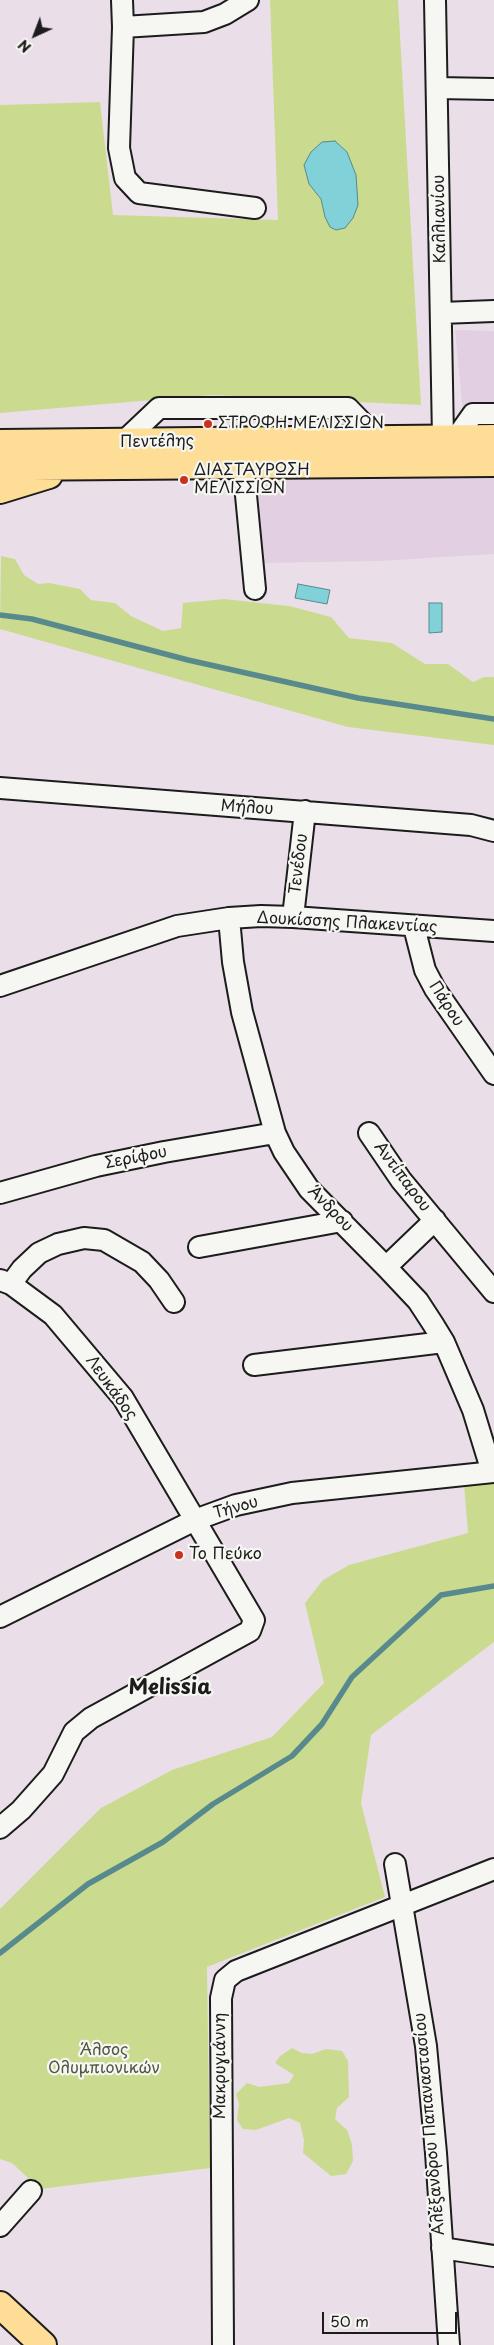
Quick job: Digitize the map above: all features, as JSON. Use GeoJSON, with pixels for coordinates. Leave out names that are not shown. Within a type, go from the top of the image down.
{"type":"FeatureCollection","features":[{"type":"Feature","properties":{"kind":"main road","name":"Πεντέλης"},"geometry":{"type":"LineString","coordinates":[[0,443],[494,438]]}},
{"type":"Feature","properties":{"kind":"main road","name":"Πεντέλης"},"geometry":{"type":"LineString","coordinates":[[0,467],[494,463]]}},
{"type":"Feature","properties":{"kind":"main road"},"geometry":{"type":"LineString","coordinates":[[0,490],[79,466]]}},
{"type":"Feature","properties":{"kind":"main road"},"geometry":{"type":"LineString","coordinates":[[0,2305],[43,2345]]}},
{"type":"Feature","properties":{"kind":"main road"},"geometry":{"type":"LineString","coordinates":[[0,2329],[18,2345]]}},
{"type":"Feature","properties":{"kind":"street"},"geometry":{"type":"LineString","coordinates":[[122,0],[123,27],[119,148],[125,178],[139,193],[255,208]]}},
{"type":"Feature","properties":{"kind":"street"},"geometry":{"type":"LineString","coordinates":[[123,27],[204,22],[225,14],[248,0]]}},
{"type":"Feature","properties":{"kind":"street","name":"Καλλιανίου"},"geometry":{"type":"LineString","coordinates":[[435,0],[441,314],[450,438]]}},
{"type":"Feature","properties":{"kind":"street"},"geometry":{"type":"LineString","coordinates":[[437,88],[494,89]]}},
{"type":"Feature","properties":{"kind":"street"},"geometry":{"type":"LineString","coordinates":[[441,314],[494,311]]}},
{"type":"Feature","properties":{"kind":"street"},"geometry":{"type":"LineString","coordinates":[[122,443],[159,408],[348,408],[378,439]]}},
{"type":"Feature","properties":{"kind":"street"},"geometry":{"type":"LineString","coordinates":[[450,438],[474,414],[494,414]]}},
{"type":"Feature","properties":{"kind":"street"},"geometry":{"type":"LineString","coordinates":[[243,464],[255,589]]}},
{"type":"Feature","properties":{"kind":"street","name":"Μήλου"},"geometry":{"type":"LineString","coordinates":[[0,788],[471,825],[494,831]]}},
{"type":"Feature","properties":{"kind":"street","name":"Τενέδου"},"geometry":{"type":"LineString","coordinates":[[293,917],[305,811]]}},
{"type":"Feature","properties":{"kind":"street","name":"Δουκίσσης Πλακεντίας"},"geometry":{"type":"LineString","coordinates":[[0,986],[177,926],[229,918],[293,917],[414,927],[494,931]]}},
{"type":"Feature","properties":{"kind":"street","name":"Άνδρου"},"geometry":{"type":"LineString","coordinates":[[229,918],[233,962],[242,1012],[275,1133],[284,1152],[309,1189],[418,1301],[444,1342],[473,1410],[493,1472]]}},
{"type":"Feature","properties":{"kind":"street","name":"Πάρου"},"geometry":{"type":"LineString","coordinates":[[414,927],[426,970],[435,989],[494,1074]]}},
{"type":"Feature","properties":{"kind":"street","name":"Σερίφου"},"geometry":{"type":"LineString","coordinates":[[0,1193],[96,1166],[275,1133]]}},
{"type":"Feature","properties":{"kind":"street","name":"Αντίπαρου"},"geometry":{"type":"LineString","coordinates":[[369,1133],[401,1180],[494,1292]]}},
{"type":"Feature","properties":{"kind":"street","name":"Αντίπαρου"},"geometry":{"type":"LineString","coordinates":[[386,1267],[436,1220]]}},
{"type":"Feature","properties":{"kind":"street"},"geometry":{"type":"LineString","coordinates":[[199,1247],[342,1222]]}},
{"type":"Feature","properties":{"kind":"street"},"geometry":{"type":"LineString","coordinates":[[5,1282],[40,1253],[58,1244],[84,1238],[104,1240],[142,1262],[159,1280],[174,1302]]}},
{"type":"Feature","properties":{"kind":"street","name":"Λευκάδος"},"geometry":{"type":"LineString","coordinates":[[0,1828],[21,1810],[53,1774],[74,1732],[91,1718],[250,1631],[254,1620],[123,1398],[53,1315],[5,1282]]}},
{"type":"Feature","properties":{"kind":"street"},"geometry":{"type":"LineString","coordinates":[[254,1365],[444,1342]]}},
{"type":"Feature","properties":{"kind":"street","name":"Τήνου"},"geometry":{"type":"LineString","coordinates":[[0,1617],[195,1520],[236,1505],[292,1494],[493,1472]]}},
{"type":"Feature","properties":{"kind":"street","name":"Αλέξανδρου Παπαναστασίου"},"geometry":{"type":"LineString","coordinates":[[395,1864],[426,2046],[449,2345]]}},
{"type":"Feature","properties":{"kind":"street","name":"Μακρυγιάννη"},"geometry":{"type":"LineString","coordinates":[[223,2345],[221,1998],[226,1980],[236,1971],[494,1869]]}},
{"type":"Feature","properties":{"kind":"street"},"geometry":{"type":"LineString","coordinates":[[0,2226],[31,2191]]}},
{"type":"Feature","properties":{"kind":"street"},"geometry":{"type":"LineString","coordinates":[[442,2248],[494,2256]]}},
{"type":"Feature","properties":{"kind":"shaded area"},"geometry":{"type":"Polygon","coordinates":[[[455,330],[494,331],[494,432],[465,432],[455,330]]]}},
{"type":"Feature","properties":{"kind":"shaded area"},"geometry":{"type":"Polygon","coordinates":[[[494,469],[494,554],[379,561],[260,563],[256,479],[258,474],[494,469]]]}},
{"type":"Feature","properties":{"kind":"green space"},"geometry":{"type":"Polygon","coordinates":[[[270,0],[398,0],[421,405],[211,395],[0,413],[0,105],[100,102],[113,215],[278,220],[270,0]]]}},
{"type":"Feature","properties":{"kind":"green space"},"geometry":{"type":"Polygon","coordinates":[[[1,556],[15,559],[24,575],[38,584],[49,583],[80,589],[91,600],[115,603],[131,616],[163,631],[181,628],[183,603],[224,599],[289,606],[331,617],[349,638],[392,643],[425,664],[448,664],[473,682],[484,677],[494,677],[494,745],[348,727],[0,629],[1,556]]]}},
{"type":"Feature","properties":{"kind":"green space","name":"Άλσος Ολυμπιονικών"},"geometry":{"type":"Polygon","coordinates":[[[494,1483],[494,1642],[371,1735],[361,1803],[385,1897],[207,1967],[210,2168],[40,2189],[12,2163],[0,2159],[0,1909],[101,1808],[172,1770],[272,1737],[324,1683],[305,1603],[323,1580],[349,1565],[468,1533],[464,1484],[494,1483]]]}},
{"type":"Feature","properties":{"kind":"green space"},"geometry":{"type":"Polygon","coordinates":[[[292,2048],[302,2053],[312,2054],[326,2049],[342,2051],[348,2061],[349,2097],[337,2108],[335,2119],[347,2130],[352,2144],[353,2161],[346,2174],[331,2176],[303,2153],[304,2140],[300,2123],[289,2118],[256,2130],[243,2129],[237,2120],[239,2104],[236,2094],[247,2083],[259,2087],[289,2083],[294,2075],[275,2063],[280,2056],[292,2048]]]}},
{"type":"Feature","properties":{"kind":"water"},"geometry":{"type":"Polygon","coordinates":[[[335,141],[347,152],[356,175],[358,205],[353,218],[345,228],[336,230],[330,227],[325,217],[321,199],[309,184],[304,165],[311,152],[322,142],[335,141]]]}},
{"type":"Feature","properties":{"kind":"water"},"geometry":{"type":"Polygon","coordinates":[[[298,584],[330,590],[327,604],[295,598],[298,584]]]}},
{"type":"Feature","properties":{"kind":"water"},"geometry":{"type":"Polygon","coordinates":[[[429,603],[442,603],[442,632],[429,633],[429,603]]]}},
{"type":"Feature","properties":{"kind":"waterway"},"geometry":{"type":"LineString","coordinates":[[0,615],[32,619],[188,660],[358,698],[494,719]]}},
{"type":"Feature","properties":{"kind":"waterway"},"geometry":{"type":"LineString","coordinates":[[0,1953],[88,1884],[163,1842],[213,1804],[292,1756],[322,1724],[352,1677],[441,1595],[494,1586]]}},
{"type":"Feature","properties":{"kind":"place","name":"ΣΤΡΟΦΗ ΜΕΛΙΣΣΙΩΝ"},"geometry":{"type":"Point","coordinates":[208,424]}},
{"type":"Feature","properties":{"kind":"place","name":"ΔΙΑΣΤΑΥΡΩΣΗ ΜΕΛΙΣΣΙΩΝ"},"geometry":{"type":"Point","coordinates":[184,480]}},
{"type":"Feature","properties":{"kind":"place","name":"Το Πεύκο"},"geometry":{"type":"Point","coordinates":[179,1555]}},
{"type":"Feature","properties":{"kind":"district","name":"Melissia"},"geometry":{"type":"Point","coordinates":[170,1688]}}]}
